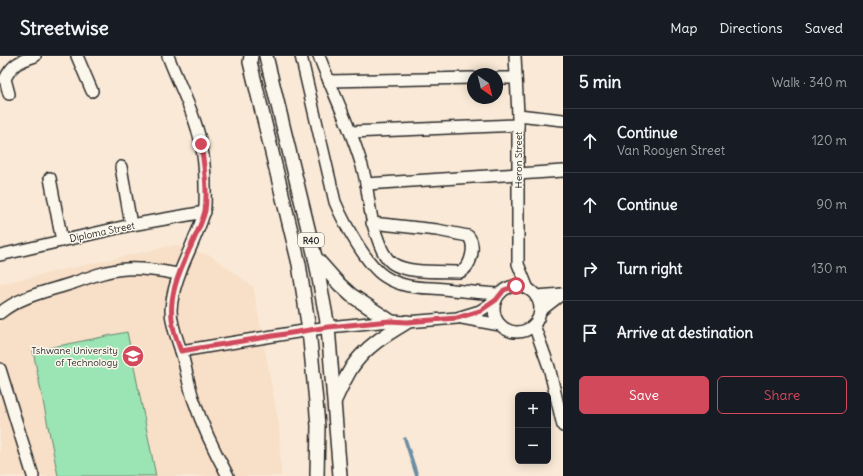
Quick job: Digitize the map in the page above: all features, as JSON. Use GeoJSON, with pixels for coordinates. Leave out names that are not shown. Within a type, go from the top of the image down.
{"type":"FeatureCollection","features":[{"type":"Feature","properties":{"kind":"main road","name":"R40"},"geometry":{"type":"LineString","coordinates":[[251,56],[250,62],[299,264],[309,330],[318,426],[317,476]]}},
{"type":"Feature","properties":{"kind":"main road","name":"R40"},"geometry":{"type":"LineString","coordinates":[[266,56],[315,257],[328,327],[340,476]]}},
{"type":"Feature","properties":{"kind":"main road"},"geometry":{"type":"LineString","coordinates":[[315,257],[351,295],[390,321]]}},
{"type":"Feature","properties":{"kind":"main road"},"geometry":{"type":"LineString","coordinates":[[335,400],[353,366],[364,353],[386,334],[407,322]]}},
{"type":"Feature","properties":{"kind":"street"},"geometry":{"type":"LineString","coordinates":[[9,94],[5,79],[10,69],[24,60],[35,56]]}},
{"type":"Feature","properties":{"kind":"street"},"geometry":{"type":"LineString","coordinates":[[77,56],[92,92]]}},
{"type":"Feature","properties":{"kind":"street"},"geometry":{"type":"LineString","coordinates":[[168,56],[195,124],[201,144],[204,167],[205,212],[178,274],[171,312],[173,326],[202,424],[228,476]]}},
{"type":"Feature","properties":{"kind":"street"},"geometry":{"type":"LineString","coordinates":[[301,56],[335,202],[340,214],[376,269],[399,284],[414,288],[497,297]]}},
{"type":"Feature","properties":{"kind":"street"},"geometry":{"type":"LineString","coordinates":[[319,56],[351,132],[366,184],[372,223],[384,255],[398,267],[412,270],[460,272],[464,270],[470,262],[472,243],[468,236],[437,230],[372,223]]}},
{"type":"Feature","properties":{"kind":"street","name":"Heron Street"},"geometry":{"type":"LineString","coordinates":[[510,287],[518,264],[519,175],[515,56]]}},
{"type":"Feature","properties":{"kind":"street"},"geometry":{"type":"LineString","coordinates":[[329,81],[467,78]]}},
{"type":"Feature","properties":{"kind":"street"},"geometry":{"type":"LineString","coordinates":[[503,78],[516,78]]}},
{"type":"Feature","properties":{"kind":"street"},"geometry":{"type":"LineString","coordinates":[[351,132],[518,120],[563,120]]}},
{"type":"Feature","properties":{"kind":"street"},"geometry":{"type":"LineString","coordinates":[[121,167],[131,226]]}},
{"type":"Feature","properties":{"kind":"street"},"geometry":{"type":"LineString","coordinates":[[366,184],[563,171]]}},
{"type":"Feature","properties":{"kind":"street"},"geometry":{"type":"LineString","coordinates":[[50,178],[62,241]]}},
{"type":"Feature","properties":{"kind":"street","name":"Diploma Street"},"geometry":{"type":"LineString","coordinates":[[0,255],[131,226],[205,212]]}},
{"type":"Feature","properties":{"kind":"street","name":"Heron Street"},"geometry":{"type":"LineString","coordinates":[[518,264],[532,293]]}},
{"type":"Feature","properties":{"kind":"street"},"geometry":{"type":"LineString","coordinates":[[0,313],[7,307],[22,299],[105,272],[139,268],[178,274]]}},
{"type":"Feature","properties":{"kind":"street"},"geometry":{"type":"LineString","coordinates":[[181,351],[328,327],[390,321],[407,322],[457,318],[480,311],[497,297],[510,287],[522,287],[532,293],[539,303],[540,311],[534,325],[526,331],[521,332],[506,330],[500,325],[494,313],[497,297]]}},
{"type":"Feature","properties":{"kind":"street"},"geometry":{"type":"LineString","coordinates":[[532,293],[563,294]]}},
{"type":"Feature","properties":{"kind":"street"},"geometry":{"type":"LineString","coordinates":[[540,311],[563,294]]}},
{"type":"Feature","properties":{"kind":"street"},"geometry":{"type":"LineString","coordinates":[[457,318],[500,325]]}},
{"type":"Feature","properties":{"kind":"street"},"geometry":{"type":"LineString","coordinates":[[534,325],[549,367],[563,426]]}},
{"type":"Feature","properties":{"kind":"street"},"geometry":{"type":"LineString","coordinates":[[521,332],[542,350]]}},
{"type":"Feature","properties":{"kind":"street"},"geometry":{"type":"LineString","coordinates":[[0,369],[33,476]]}},
{"type":"Feature","properties":{"kind":"shaded area","name":"Tshwane University of Technology"},"geometry":{"type":"Polygon","coordinates":[[[175,245],[211,256],[253,287],[279,426],[281,476],[0,476],[0,284],[175,245]]]}},
{"type":"Feature","properties":{"kind":"green space"},"geometry":{"type":"Polygon","coordinates":[[[127,332],[156,476],[58,476],[33,351],[127,332]]]}},
{"type":"Feature","properties":{"kind":"waterway"},"geometry":{"type":"LineString","coordinates":[[405,439],[417,476]]}},
{"type":"Feature","properties":{"kind":"place","name":"Tshwane University of Technology"},"geometry":{"type":"Point","coordinates":[133,356]}},
{"type":"Feature","properties":{"kind":"route"},"geometry":{"type":"LineString","coordinates":[[201,144],[204,167],[205,212],[178,274],[171,312],[173,326],[181,351],[328,327],[390,321],[407,322],[457,318],[480,311],[496,300],[499,294],[504,290],[516,286]]}}]}
